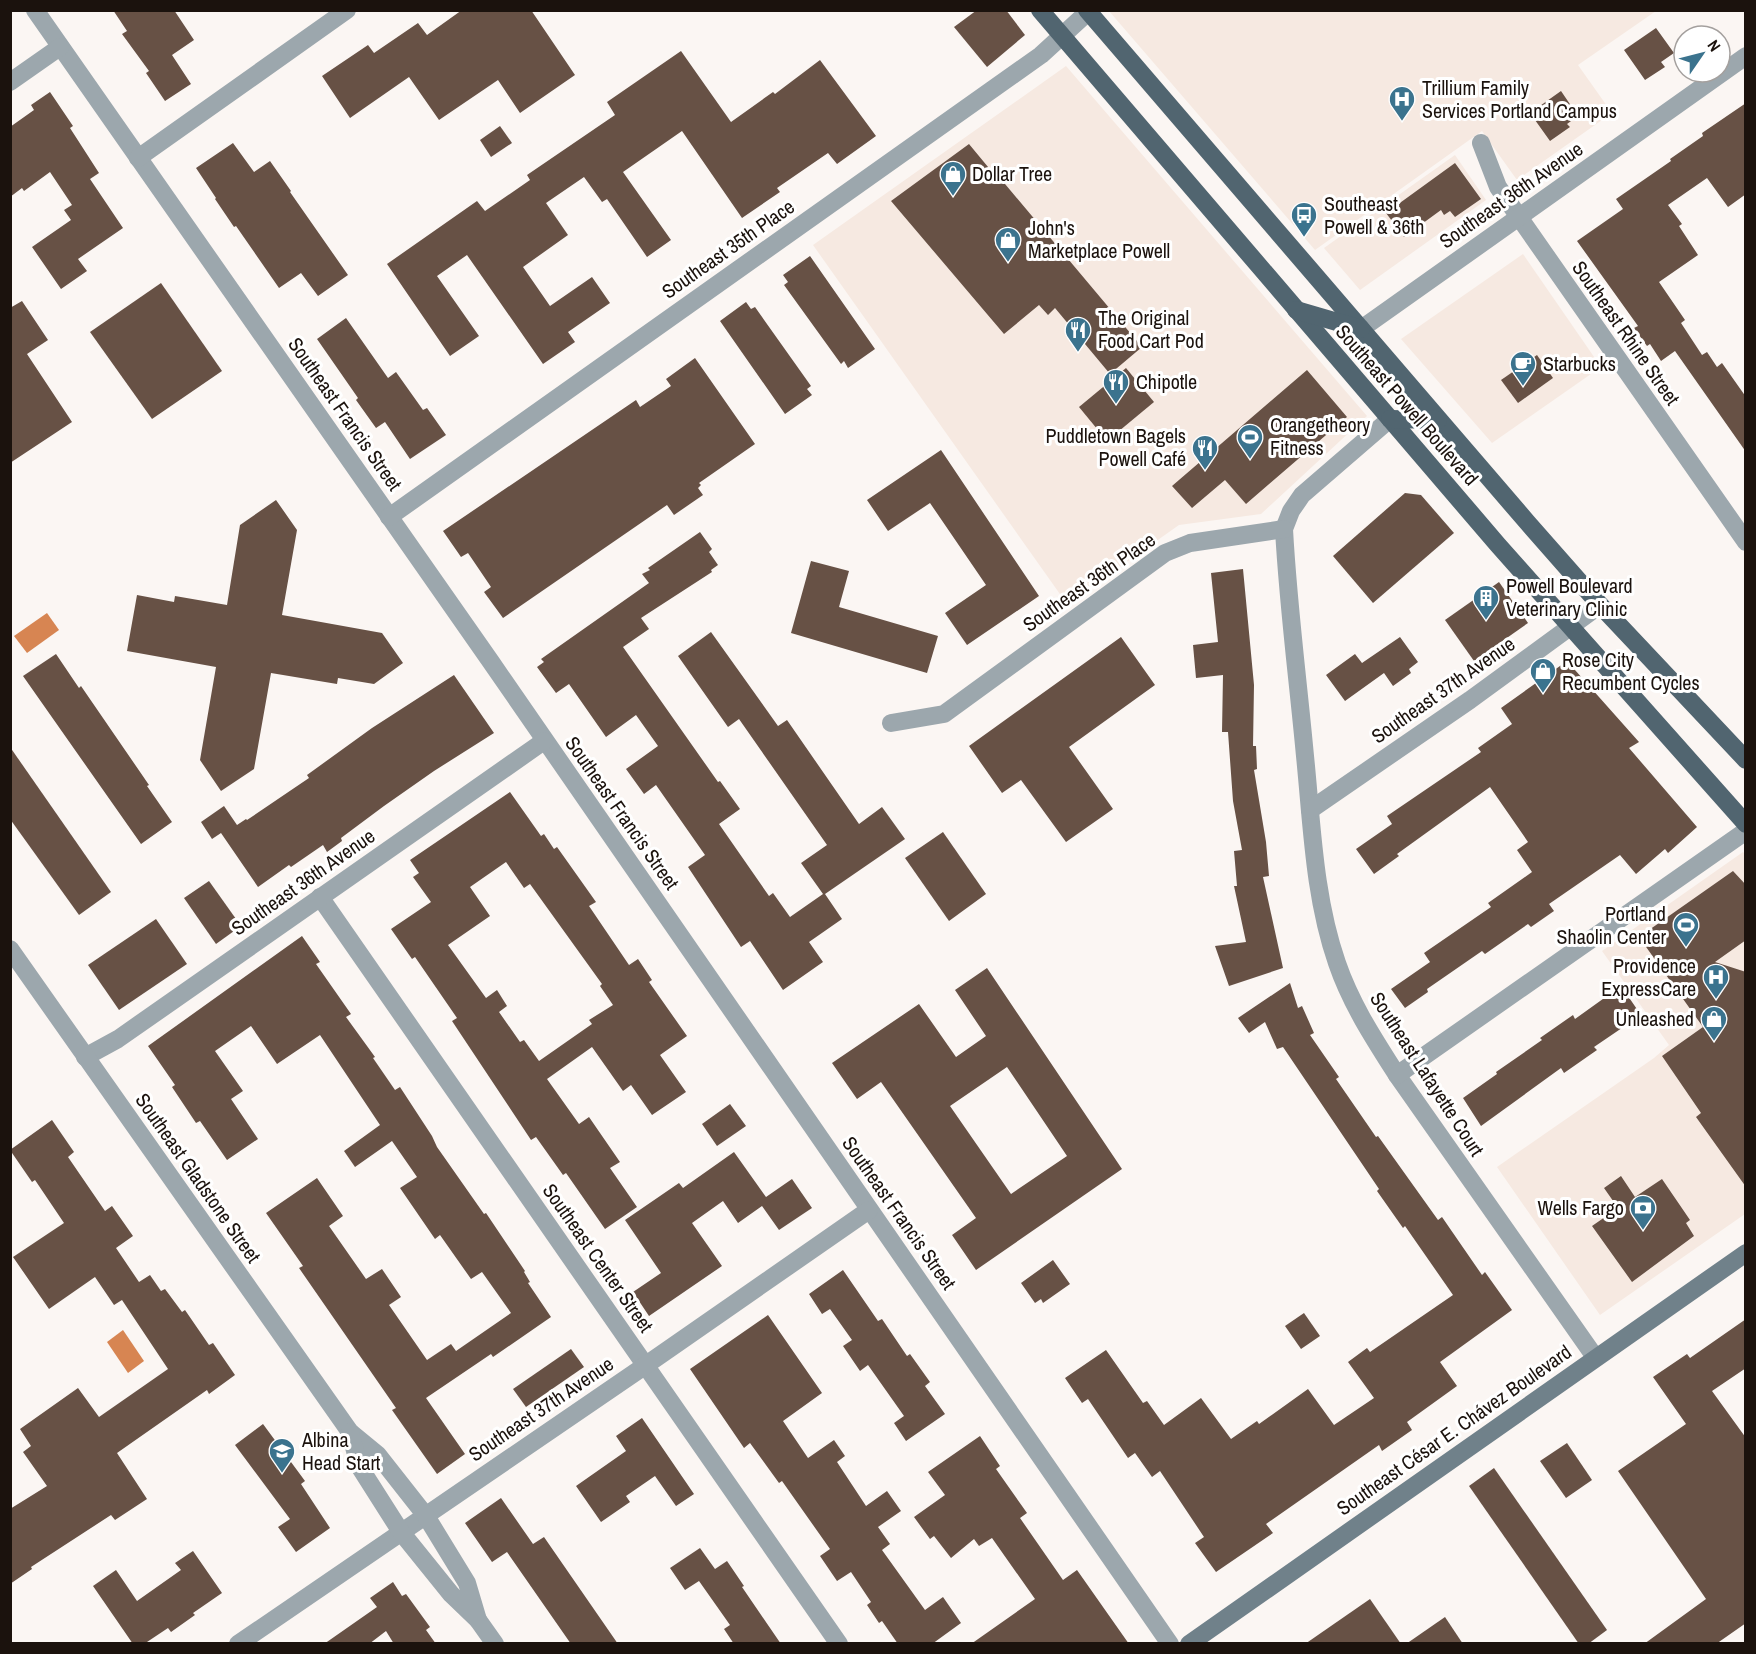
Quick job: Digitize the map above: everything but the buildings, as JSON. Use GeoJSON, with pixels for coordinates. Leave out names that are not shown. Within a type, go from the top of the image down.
{"type":"FeatureCollection","features":[{"type":"Feature","properties":{"kind":"main road","name":"Southeast Powell Boulevard"},"geometry":{"type":"LineString","coordinates":[[1040,10],[1569,628],[1746,824]]}},
{"type":"Feature","properties":{"kind":"main road","name":"Southeast Powell Boulevard"},"geometry":{"type":"LineString","coordinates":[[1088,11],[1438,420],[1600,604],[1746,760]]}},
{"type":"Feature","properties":{"kind":"main road"},"geometry":{"type":"LineString","coordinates":[[1296,310],[1361,329]]}},
{"type":"Feature","properties":{"kind":"main road"},"geometry":{"type":"LineString","coordinates":[[1389,419],[1438,420]]}},
{"type":"Feature","properties":{"kind":"main road","name":"Southeast César E. Chávez Boulevard"},"geometry":{"type":"LineString","coordinates":[[1189,1644],[1746,1253]]}},
{"type":"Feature","properties":{"kind":"street","name":"Southeast Francis Street"},"geometry":{"type":"LineString","coordinates":[[35,10],[1170,1644]]}},
{"type":"Feature","properties":{"kind":"street"},"geometry":{"type":"LineString","coordinates":[[138,158],[347,10]]}},
{"type":"Feature","properties":{"kind":"street","name":"Southeast 35th Place"},"geometry":{"type":"LineString","coordinates":[[389,518],[1041,55],[1088,11]]}},
{"type":"Feature","properties":{"kind":"street"},"geometry":{"type":"LineString","coordinates":[[10,82],[60,47]]}},
{"type":"Feature","properties":{"kind":"street","name":"Southeast 36th Avenue"},"geometry":{"type":"LineString","coordinates":[[1361,329],[1746,56]]}},
{"type":"Feature","properties":{"kind":"street","name":"Southeast Rhine Street"},"geometry":{"type":"LineString","coordinates":[[1481,143],[1498,187],[1746,542]]}},
{"type":"Feature","properties":{"kind":"street"},"geometry":{"type":"LineString","coordinates":[[1284,529],[1291,511],[1302,495],[1389,419]]}},
{"type":"Feature","properties":{"kind":"street","name":"Southeast 36th Place"},"geometry":{"type":"LineString","coordinates":[[891,723],[944,714],[1165,553],[1190,543],[1284,529]]}},
{"type":"Feature","properties":{"kind":"street","name":"Southeast Lafayette Court"},"geometry":{"type":"LineString","coordinates":[[1284,529],[1310,810],[1320,890],[1330,942],[1338,965],[1349,994],[1368,1030],[1397,1075],[1595,1357]]}},
{"type":"Feature","properties":{"kind":"street","name":"Southeast 37th Avenue"},"geometry":{"type":"LineString","coordinates":[[1310,810],[1470,700],[1600,604]]}},
{"type":"Feature","properties":{"kind":"street","name":"Southeast 36th Avenue"},"geometry":{"type":"LineString","coordinates":[[85,1057],[118,1039],[544,741]]}},
{"type":"Feature","properties":{"kind":"street"},"geometry":{"type":"LineString","coordinates":[[1397,1075],[1746,831]]}},
{"type":"Feature","properties":{"kind":"street","name":"Southeast Center Street"},"geometry":{"type":"LineString","coordinates":[[320,897],[839,1644]]}},
{"type":"Feature","properties":{"kind":"street","name":"Southeast Gladstone Street"},"geometry":{"type":"LineString","coordinates":[[10,949],[350,1432],[378,1455],[426,1516],[467,1583],[478,1620]]}},
{"type":"Feature","properties":{"kind":"street","name":"Southeast 37th Avenue"},"geometry":{"type":"LineString","coordinates":[[238,1644],[869,1210]]}},
{"type":"Feature","properties":{"kind":"street","name":"Southeast Gladstone Street"},"geometry":{"type":"LineString","coordinates":[[350,1432],[359,1466],[401,1532],[451,1594],[478,1620],[495,1644]]}},
{"type":"Feature","properties":{"kind":"shaded area","name":"Trillium Family Services Portland Campus"},"geometry":{"type":"Polygon","coordinates":[[[1109,11],[1656,11],[1578,65],[1612,113],[1517,180],[1482,131],[1315,250],[1109,11]]]}},
{"type":"Feature","properties":{"kind":"shaded area"},"geometry":{"type":"Polygon","coordinates":[[[1066,66],[1367,416],[1261,514],[1179,525],[1067,604],[813,245],[1066,66]]]}},
{"type":"Feature","properties":{"kind":"shaded area"},"geometry":{"type":"Polygon","coordinates":[[[1455,155],[1486,200],[1360,290],[1324,248],[1455,155]]]}},
{"type":"Feature","properties":{"kind":"shaded area"},"geometry":{"type":"Polygon","coordinates":[[[1523,254],[1601,367],[1492,443],[1401,339],[1523,254]]]}},
{"type":"Feature","properties":{"kind":"shaded area"},"geometry":{"type":"Polygon","coordinates":[[[47,613],[59,630],[27,653],[14,636],[47,613]]]}},
{"type":"Feature","properties":{"kind":"shaded area"},"geometry":{"type":"Polygon","coordinates":[[[1743,852],[1746,855],[1745,1214],[1600,1315],[1497,1167],[1654,1058],[1669,1045],[1602,951],[1743,852]]]}},
{"type":"Feature","properties":{"kind":"shaded area"},"geometry":{"type":"Polygon","coordinates":[[[123,1330],[144,1361],[128,1373],[107,1342],[123,1330]]]}},
{"type":"Feature","properties":{"kind":"place","name":"Trillium Family Services Portland Campus"},"geometry":{"type":"Point","coordinates":[1402,122]}},
{"type":"Feature","properties":{"kind":"place","name":"Dollar Tree"},"geometry":{"type":"Point","coordinates":[953,197]}},
{"type":"Feature","properties":{"kind":"place","name":"Southeast Powell & 36th"},"geometry":{"type":"Point","coordinates":[1304,238]}},
{"type":"Feature","properties":{"kind":"place","name":"John's Marketplace Powell"},"geometry":{"type":"Point","coordinates":[1008,263]}},
{"type":"Feature","properties":{"kind":"place","name":"The Original Food Cart Pod"},"geometry":{"type":"Point","coordinates":[1078,353]}},
{"type":"Feature","properties":{"kind":"place","name":"Starbucks"},"geometry":{"type":"Point","coordinates":[1523,387]}},
{"type":"Feature","properties":{"kind":"place","name":"Chipotle"},"geometry":{"type":"Point","coordinates":[1116,405]}},
{"type":"Feature","properties":{"kind":"place","name":"Orangetheory Fitness"},"geometry":{"type":"Point","coordinates":[1250,460]}},
{"type":"Feature","properties":{"kind":"place","name":"Puddletown Bagels Powell Café"},"geometry":{"type":"Point","coordinates":[1205,471]}},
{"type":"Feature","properties":{"kind":"place","name":"Powell Boulevard Veterinary Clinic"},"geometry":{"type":"Point","coordinates":[1486,621]}},
{"type":"Feature","properties":{"kind":"place","name":"Rose City Recumbent Cycles"},"geometry":{"type":"Point","coordinates":[1543,694]}},
{"type":"Feature","properties":{"kind":"place","name":"Portland Shaolin Center"},"geometry":{"type":"Point","coordinates":[1686,948]}},
{"type":"Feature","properties":{"kind":"place","name":"Providence ExpressCare"},"geometry":{"type":"Point","coordinates":[1716,1000]}},
{"type":"Feature","properties":{"kind":"place","name":"Unleashed"},"geometry":{"type":"Point","coordinates":[1714,1042]}},
{"type":"Feature","properties":{"kind":"place","name":"Wells Fargo"},"geometry":{"type":"Point","coordinates":[1643,1231]}},
{"type":"Feature","properties":{"kind":"place","name":"Albina Head Start"},"geometry":{"type":"Point","coordinates":[282,1474]}}]}
